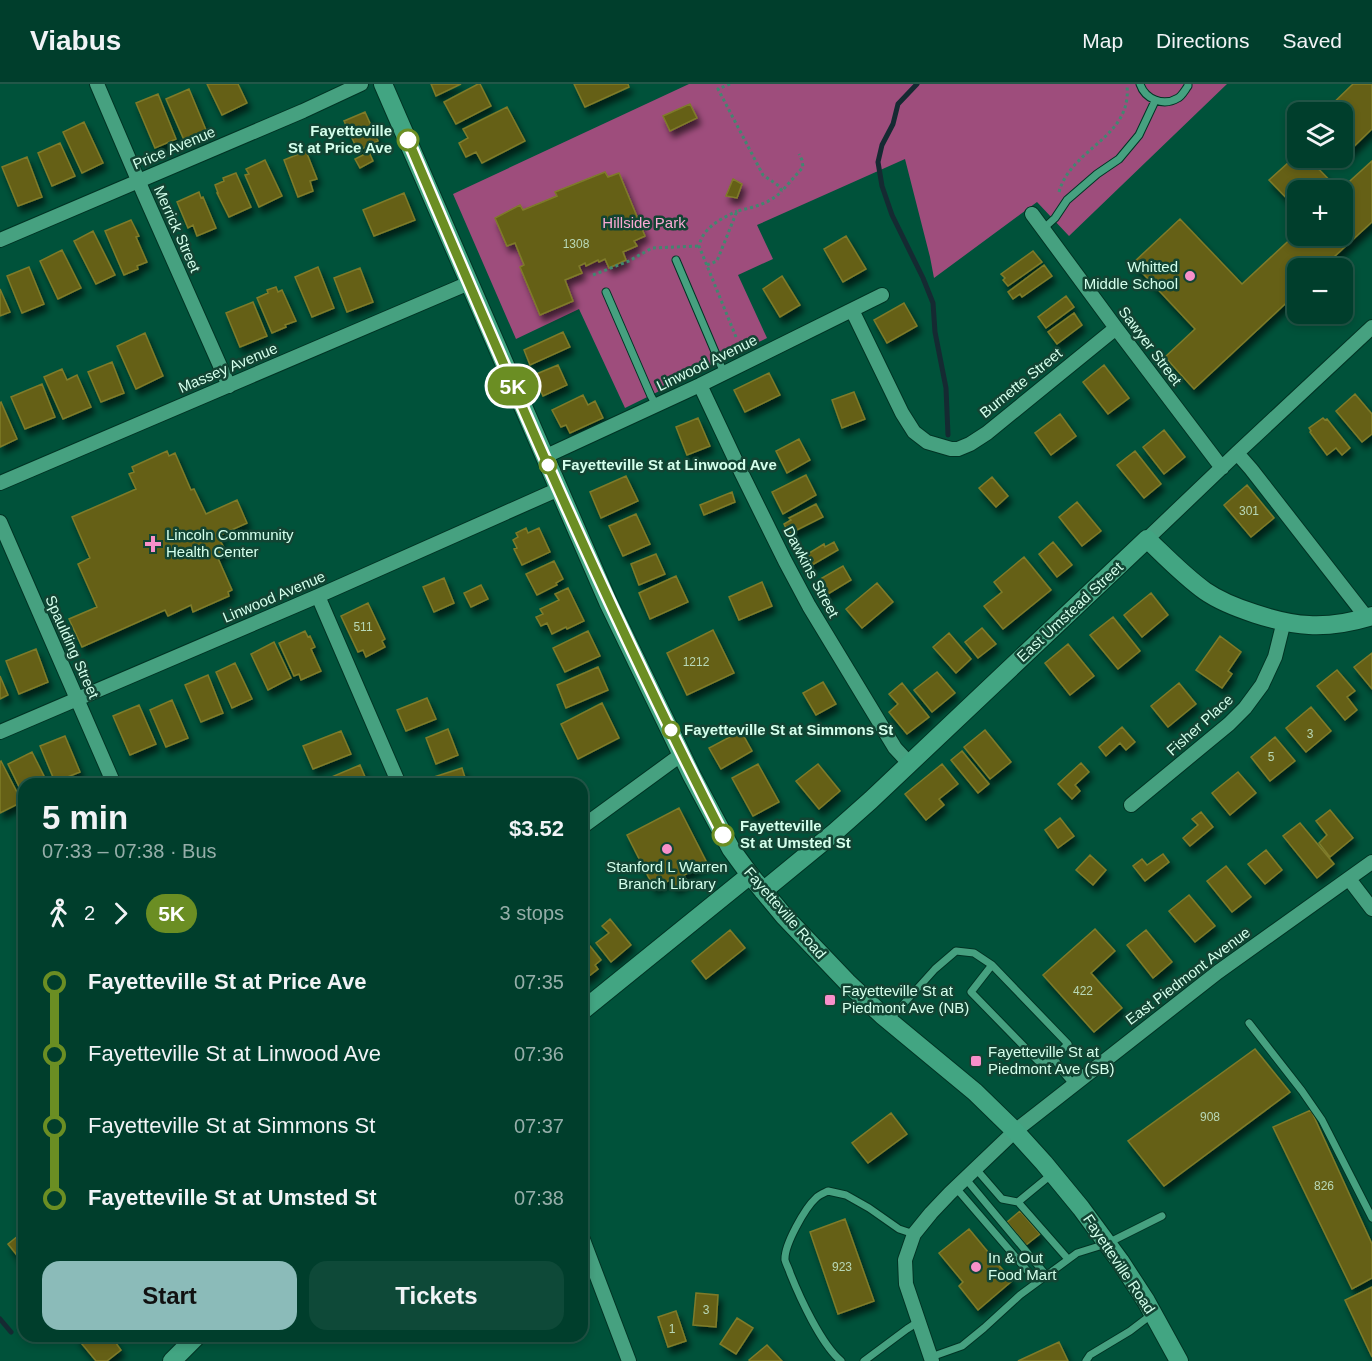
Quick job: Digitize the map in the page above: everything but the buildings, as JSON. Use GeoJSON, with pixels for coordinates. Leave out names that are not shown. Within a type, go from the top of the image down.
{"type":"FeatureCollection","features":[{"type":"Feature","properties":{"kind":"main road","name":"Fayetteville Road"},"geometry":{"type":"LineString","coordinates":[[383,84],[608,602],[682,754],[736,857],[784,916],[847,982],[889,1021],[975,1092],[1015,1131],[1053,1174],[1120,1261],[1153,1313],[1179,1361]]}},
{"type":"Feature","properties":{"kind":"main road","name":"East Umstead Street"},"geometry":{"type":"LineString","coordinates":[[763,891],[835,832],[1147,539]]}},
{"type":"Feature","properties":{"kind":"main road"},"geometry":{"type":"LineString","coordinates":[[1147,539],[1180,572],[1205,592],[1250,612],[1308,626],[1370,617]]}},
{"type":"Feature","properties":{"kind":"main road"},"geometry":{"type":"LineString","coordinates":[[588,1006],[750,875]]}},
{"type":"Feature","properties":{"kind":"main road"},"geometry":{"type":"LineString","coordinates":[[172,1361],[191,1342]]}},
{"type":"Feature","properties":{"kind":"street","name":"Merrick Street"},"geometry":{"type":"LineString","coordinates":[[97,84],[229,386]]}},
{"type":"Feature","properties":{"kind":"street","name":"Price Avenue"},"geometry":{"type":"LineString","coordinates":[[0,240],[361,84]]}},
{"type":"Feature","properties":{"kind":"street","name":"Sawyer Street"},"geometry":{"type":"LineString","coordinates":[[1032,214],[1222,468]]}},
{"type":"Feature","properties":{"kind":"street","name":"Massey Avenue"},"geometry":{"type":"LineString","coordinates":[[0,483],[469,283]]}},
{"type":"Feature","properties":{"kind":"street","name":"Linwood Avenue"},"geometry":{"type":"LineString","coordinates":[[544,457],[700,385],[882,295]]}},
{"type":"Feature","properties":{"kind":"street","name":"Burnette Street"},"geometry":{"type":"LineString","coordinates":[[852,310],[902,413],[914,432],[927,442],[951,449],[970,444],[987,433],[1116,328]]}},
{"type":"Feature","properties":{"kind":"street","name":"East Umstead Street"},"geometry":{"type":"LineString","coordinates":[[1147,539],[1372,327]]}},
{"type":"Feature","properties":{"kind":"street","name":"Dawkins Street"},"geometry":{"type":"LineString","coordinates":[[700,385],[809,606],[895,748],[909,764]]}},
{"type":"Feature","properties":{"kind":"street"},"geometry":{"type":"LineString","coordinates":[[1237,453],[1370,617]]}},
{"type":"Feature","properties":{"kind":"street","name":"Linwood Avenue"},"geometry":{"type":"LineString","coordinates":[[0,732],[318,596],[559,489]]}},
{"type":"Feature","properties":{"kind":"street","name":"Spaulding Street"},"geometry":{"type":"LineString","coordinates":[[0,522],[111,778]]}},
{"type":"Feature","properties":{"kind":"street"},"geometry":{"type":"LineString","coordinates":[[318,596],[396,778]]}},
{"type":"Feature","properties":{"kind":"street","name":"Fisher Place"},"geometry":{"type":"LineString","coordinates":[[1131,805],[1229,724],[1245,708],[1262,685],[1275,657],[1284,621]]}},
{"type":"Feature","properties":{"kind":"street"},"geometry":{"type":"LineString","coordinates":[[588,823],[682,754]]}},
{"type":"Feature","properties":{"kind":"street","name":"East Piedmont Avenue"},"geometry":{"type":"LineString","coordinates":[[931,1359],[906,1284],[905,1260],[914,1234],[931,1213],[1015,1131],[1218,972],[1372,862]]}},
{"type":"Feature","properties":{"kind":"street"},"geometry":{"type":"LineString","coordinates":[[1349,879],[1372,909]]}},
{"type":"Feature","properties":{"kind":"street"},"geometry":{"type":"LineString","coordinates":[[588,1253],[629,1361]]}},
{"type":"Feature","properties":{"kind":"lane"},"geometry":{"type":"LineString","coordinates":[[1140,84],[1147,96],[1155,101],[1166,102],[1178,98],[1188,84]]}},
{"type":"Feature","properties":{"kind":"lane"},"geometry":{"type":"LineString","coordinates":[[1043,230],[1055,218],[1067,200],[1097,174],[1119,159],[1139,135],[1155,101]]}},
{"type":"Feature","properties":{"kind":"lane"},"geometry":{"type":"LineString","coordinates":[[676,260],[724,373]]}},
{"type":"Feature","properties":{"kind":"lane"},"geometry":{"type":"LineString","coordinates":[[606,292],[657,405]]}},
{"type":"Feature","properties":{"kind":"lane"},"geometry":{"type":"LineString","coordinates":[[889,1021],[935,969],[957,951],[974,952],[992,965],[1068,1044],[1054,1058],[1042,1065],[971,992],[992,965]]}},
{"type":"Feature","properties":{"kind":"lane"},"geometry":{"type":"LineString","coordinates":[[1249,1023],[1322,1120],[1372,1218]]}},
{"type":"Feature","properties":{"kind":"lane"},"geometry":{"type":"LineString","coordinates":[[1054,1058],[1074,1085]]}},
{"type":"Feature","properties":{"kind":"lane"},"geometry":{"type":"LineString","coordinates":[[976,1169],[1002,1199],[1018,1202],[1068,1259]]}},
{"type":"Feature","properties":{"kind":"lane"},"geometry":{"type":"LineString","coordinates":[[1018,1202],[1053,1174]]}},
{"type":"Feature","properties":{"kind":"lane"},"geometry":{"type":"LineString","coordinates":[[960,1183],[989,1208],[1046,1275]]}},
{"type":"Feature","properties":{"kind":"lane"},"geometry":{"type":"LineString","coordinates":[[960,1183],[1037,1282]]}},
{"type":"Feature","properties":{"kind":"lane"},"geometry":{"type":"LineString","coordinates":[[842,1361],[835,1356],[812,1320],[798,1294],[785,1260],[789,1241],[801,1218],[816,1198],[828,1191],[846,1195],[899,1229],[914,1234]]}},
{"type":"Feature","properties":{"kind":"lane"},"geometry":{"type":"LineString","coordinates":[[989,1208],[1002,1199]]}},
{"type":"Feature","properties":{"kind":"lane"},"geometry":{"type":"LineString","coordinates":[[931,1359],[962,1346],[1020,1295],[1077,1253],[1106,1244],[1162,1216]]}},
{"type":"Feature","properties":{"kind":"lane"},"geometry":{"type":"LineString","coordinates":[[1086,1361],[1153,1313]]}},
{"type":"Feature","properties":{"kind":"lane"},"geometry":{"type":"LineString","coordinates":[[864,1361],[918,1322]]}},
{"type":"Feature","properties":{"kind":"path"},"geometry":{"type":"LineString","coordinates":[[730,84],[718,89],[763,175],[779,186],[782,191]]}},
{"type":"Feature","properties":{"kind":"path"},"geometry":{"type":"LineString","coordinates":[[1058,194],[1067,174],[1119,122],[1125,109],[1127,84]]}},
{"type":"Feature","properties":{"kind":"path"},"geometry":{"type":"LineString","coordinates":[[736,337],[699,246],[705,231],[719,220],[737,210],[766,203],[775,198],[803,167],[799,154]]}},
{"type":"Feature","properties":{"kind":"path"},"geometry":{"type":"LineString","coordinates":[[707,265],[717,261],[737,210]]}},
{"type":"Feature","properties":{"kind":"path"},"geometry":{"type":"LineString","coordinates":[[593,274],[629,261],[652,248],[699,246]]}},
{"type":"Feature","properties":{"kind":"green space","name":"Hillside Park"},"geometry":{"type":"Polygon","coordinates":[[[689,84],[1227,84],[1069,236],[1037,202],[934,278],[905,159],[757,225],[773,259],[738,275],[767,338],[625,408],[579,309],[516,339],[453,194],[689,84]]]}},
{"type":"Feature","properties":{"kind":"waterway"},"geometry":{"type":"LineString","coordinates":[[917,84],[898,104],[878,162],[882,186],[892,215],[933,303],[935,332],[946,388],[948,435]]}},
{"type":"Feature","properties":{"kind":"waterway"},"geometry":{"type":"LineString","coordinates":[[0,1319],[11,1332]]}},
{"type":"Feature","properties":{"kind":"bus line","name":"5K"},"geometry":{"type":"LineString","coordinates":[[408,140],[608,602],[723,835]]}},
{"type":"Feature","properties":{"kind":"place","name":"Fayetteville St at Price Ave"},"geometry":{"type":"Point","coordinates":[408,140]}},
{"type":"Feature","properties":{"kind":"place","name":"Whitted Middle School"},"geometry":{"type":"Point","coordinates":[1190,276]}},
{"type":"Feature","properties":{"kind":"place","name":"Fayetteville St at Linwood Ave"},"geometry":{"type":"Point","coordinates":[548,465]}},
{"type":"Feature","properties":{"kind":"place","name":"Lincoln Community Health Center"},"geometry":{"type":"Point","coordinates":[153,544]}},
{"type":"Feature","properties":{"kind":"place","name":"Fayetteville St at Simmons St"},"geometry":{"type":"Point","coordinates":[671,730]}},
{"type":"Feature","properties":{"kind":"place","name":"Fayetteville St at Umsted St"},"geometry":{"type":"Point","coordinates":[723,835]}},
{"type":"Feature","properties":{"kind":"place","name":"Stanford L Warren Branch Library"},"geometry":{"type":"Point","coordinates":[667,849]}},
{"type":"Feature","properties":{"kind":"place","name":"Fayetteville St at Piedmont Ave (NB)"},"geometry":{"type":"Point","coordinates":[830,1000]}},
{"type":"Feature","properties":{"kind":"place","name":"Fayetteville St at Piedmont Ave (SB)"},"geometry":{"type":"Point","coordinates":[976,1061]}},
{"type":"Feature","properties":{"kind":"place","name":"In & Out Food Mart"},"geometry":{"type":"Point","coordinates":[976,1267]}}]}
